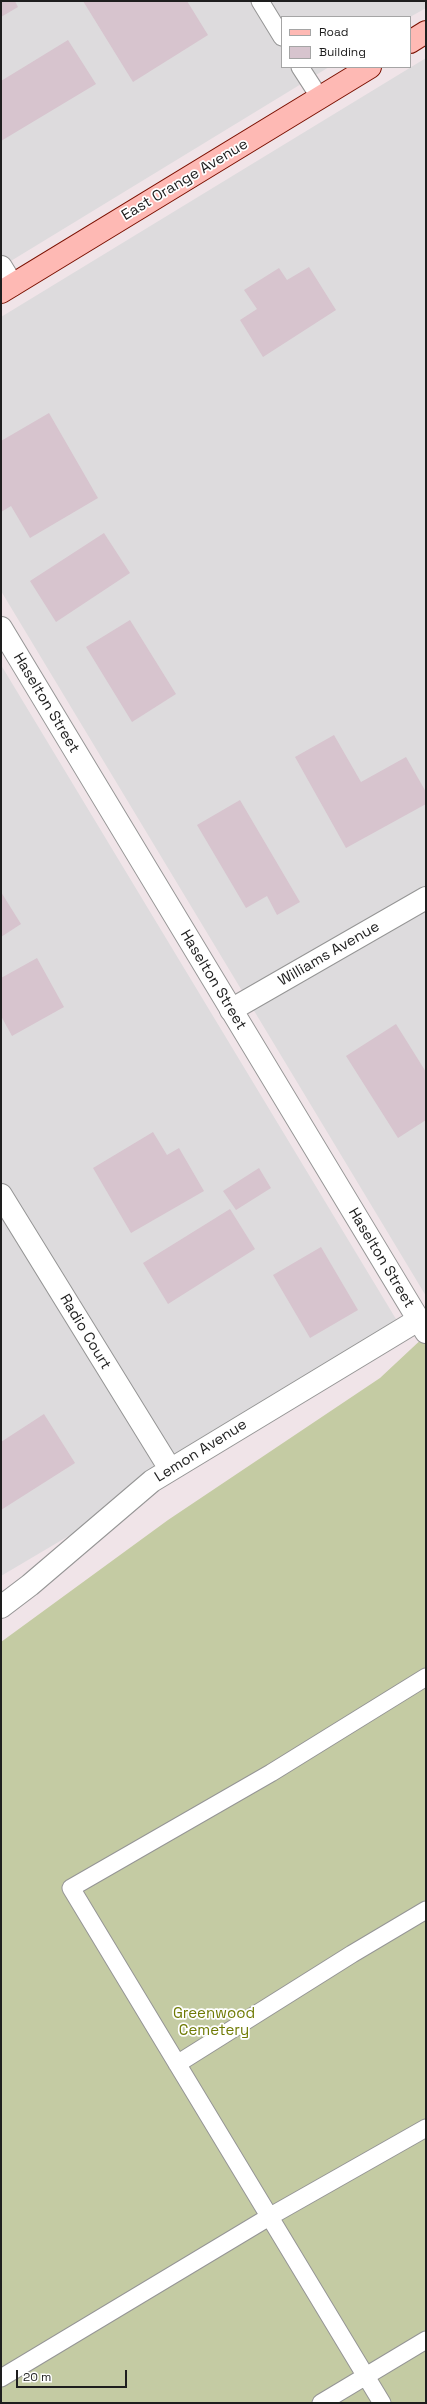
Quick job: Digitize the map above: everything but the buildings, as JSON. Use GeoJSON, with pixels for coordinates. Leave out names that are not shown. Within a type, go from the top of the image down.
{"type":"FeatureCollection","features":[{"type":"Feature","properties":{"kind":"main road"},"geometry":{"type":"LineString","coordinates":[[411,41],[426,32]]}},
{"type":"Feature","properties":{"kind":"main road","name":"East Orange Avenue"},"geometry":{"type":"LineString","coordinates":[[5,282],[320,98],[368,68]]}},
{"type":"Feature","properties":{"kind":"street","name":"Haselton Street"},"geometry":{"type":"LineString","coordinates":[[1,628],[422,1326]]}},
{"type":"Feature","properties":{"kind":"street","name":"Williams Avenue"},"geometry":{"type":"LineString","coordinates":[[231,1010],[426,898]]}},
{"type":"Feature","properties":{"kind":"street","name":"Radio Court"},"geometry":{"type":"LineString","coordinates":[[1,1195],[170,1469]]}},
{"type":"Feature","properties":{"kind":"street","name":"Lemon Avenue"},"geometry":{"type":"LineString","coordinates":[[1,1607],[30,1585],[152,1481],[170,1469],[422,1326]]}},
{"type":"Feature","properties":{"kind":"lane"},"geometry":{"type":"LineString","coordinates":[[260,1],[281,35]]}},
{"type":"Feature","properties":{"kind":"lane"},"geometry":{"type":"LineString","coordinates":[[301,68],[320,98]]}},
{"type":"Feature","properties":{"kind":"lane"},"geometry":{"type":"LineString","coordinates":[[382,2403],[70,1888],[271,1773],[426,1677]]}},
{"type":"Feature","properties":{"kind":"lane"},"geometry":{"type":"LineString","coordinates":[[177,2064],[352,1954],[426,1910]]}},
{"type":"Feature","properties":{"kind":"lane"},"geometry":{"type":"LineString","coordinates":[[1,2378],[269,2217],[426,2128]]}},
{"type":"Feature","properties":{"kind":"lane"},"geometry":{"type":"LineString","coordinates":[[322,2403],[426,2340]]}},
{"type":"Feature","properties":{"kind":"shaded area"},"geometry":{"type":"Polygon","coordinates":[[[1,1],[426,1],[426,8],[411,16],[281,16],[281,68],[327,68],[1,267],[1,1]]]}},
{"type":"Feature","properties":{"kind":"shaded area"},"geometry":{"type":"Polygon","coordinates":[[[426,58],[426,1296],[1,591],[1,317],[426,58]]]}},
{"type":"Feature","properties":{"kind":"shaded area"},"geometry":{"type":"Polygon","coordinates":[[[1,665],[402,1329],[383,1350],[1,1576],[1,665]]]}},
{"type":"Feature","properties":{"kind":"green space","name":"Greenwood Cemetery"},"geometry":{"type":"Polygon","coordinates":[[[426,1335],[426,2403],[1,2403],[1,1642],[168,1520],[380,1378],[426,1335]]]}}]}
